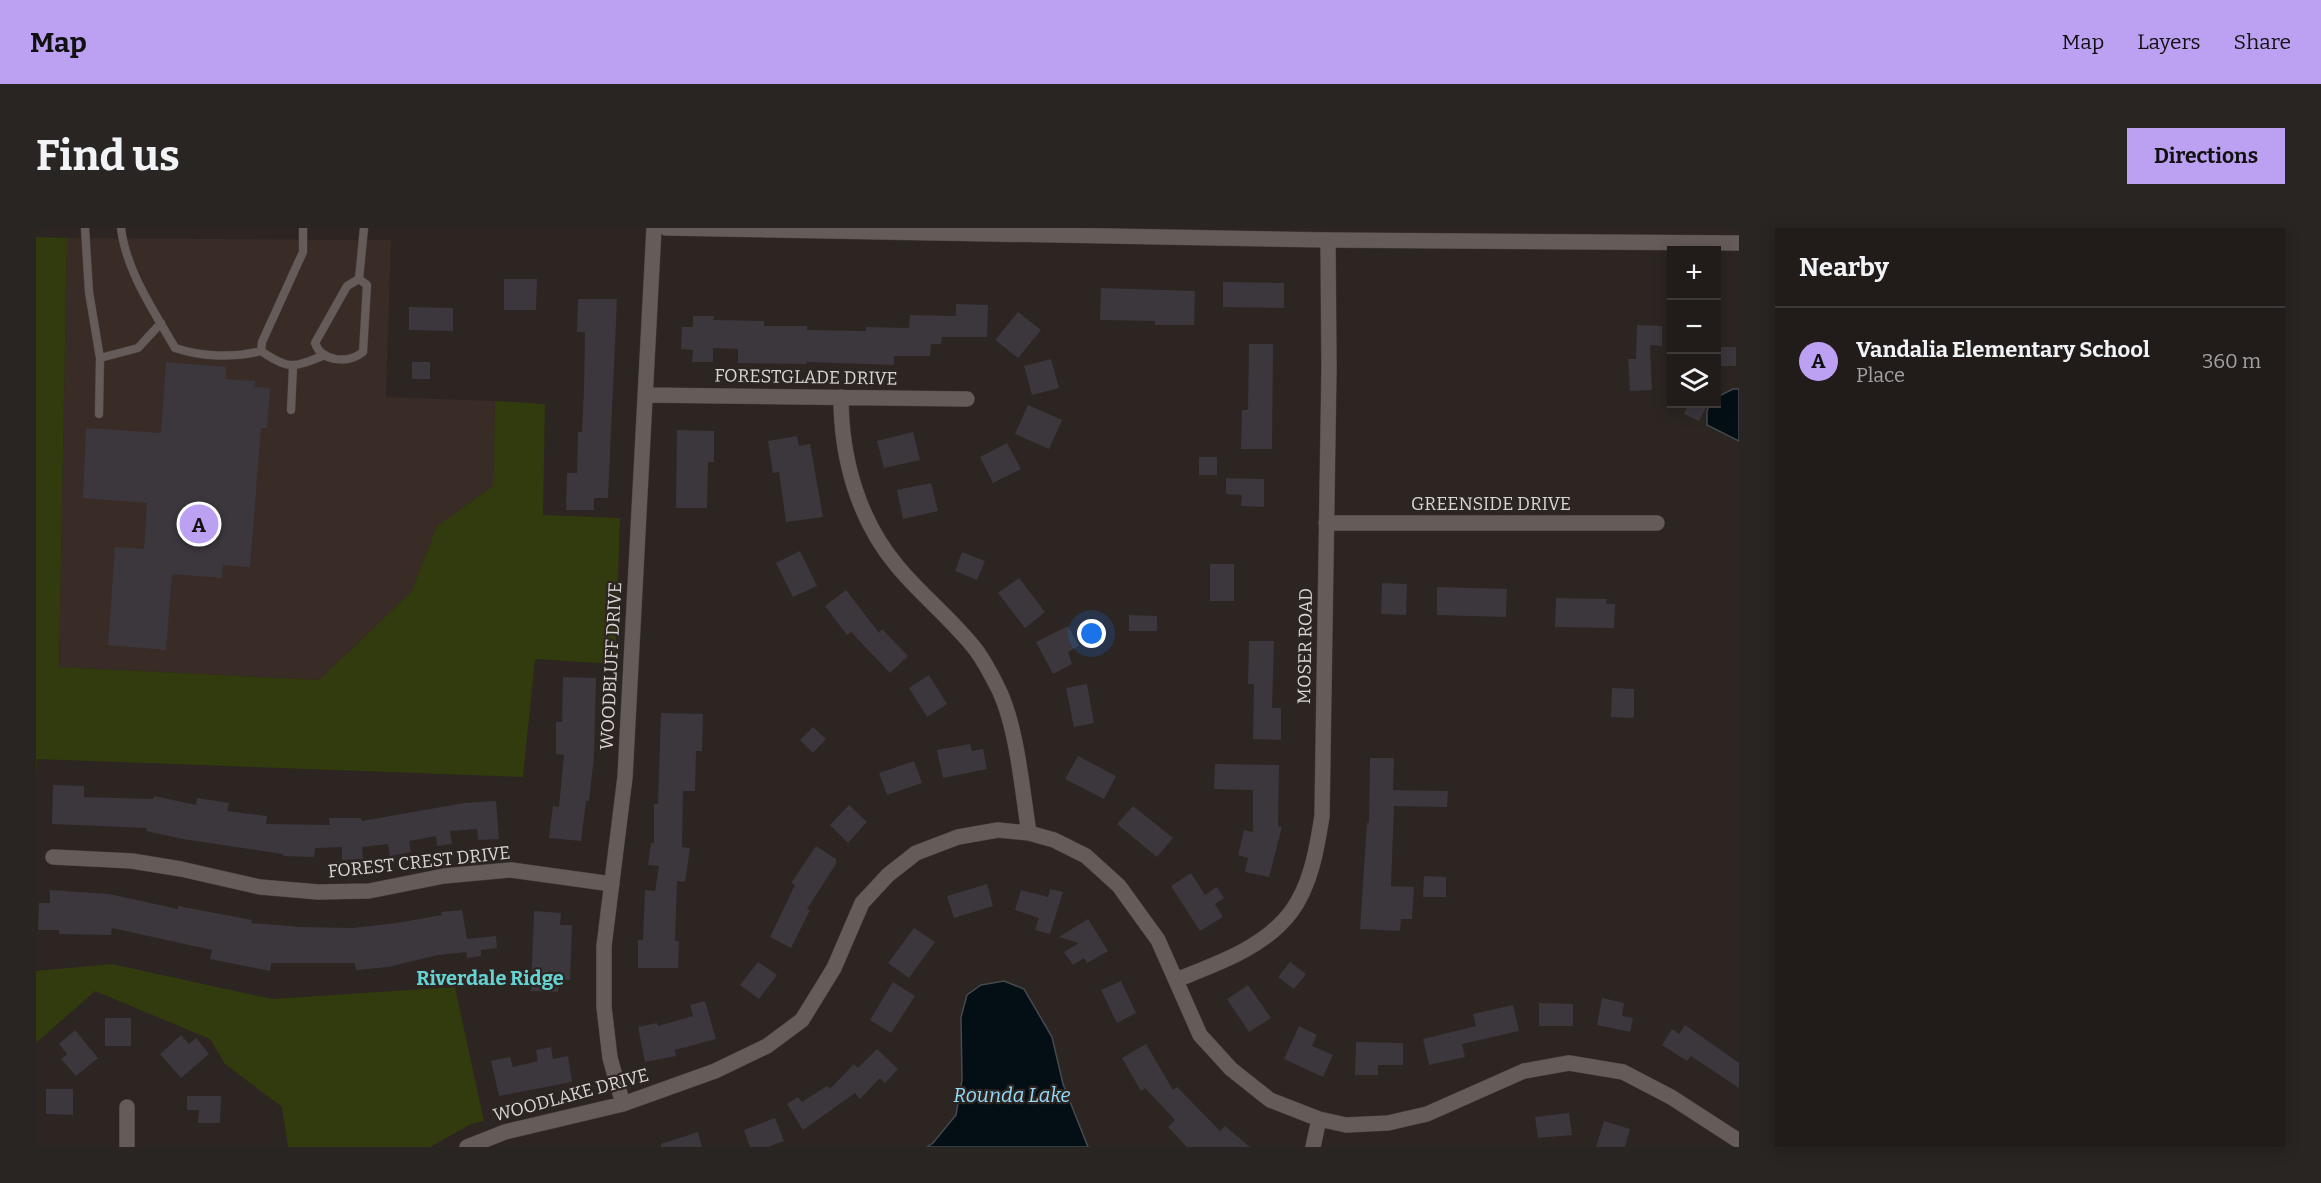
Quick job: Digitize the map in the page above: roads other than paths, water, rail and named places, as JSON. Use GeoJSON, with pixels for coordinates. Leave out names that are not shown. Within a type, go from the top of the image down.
{"type":"FeatureCollection","features":[{"type":"Feature","properties":{"kind":"street","name":"WOODBLUFF DRIVE"},"geometry":{"type":"LineString","coordinates":[[623,1104],[610,1058],[604,1006],[604,946],[625,777],[654,228]]}},
{"type":"Feature","properties":{"kind":"street"},"geometry":{"type":"LineString","coordinates":[[666,228],[1153,232],[1328,240],[1739,243]]}},
{"type":"Feature","properties":{"kind":"street","name":"MOSER ROAD"},"geometry":{"type":"LineString","coordinates":[[1176,980],[1230,958],[1268,935],[1291,912],[1308,877],[1317,848],[1322,816],[1328,240]]}},
{"type":"Feature","properties":{"kind":"street","name":"FORESTGLADE DRIVE"},"geometry":{"type":"LineString","coordinates":[[645,395],[967,399]]}},
{"type":"Feature","properties":{"kind":"street"},"geometry":{"type":"LineString","coordinates":[[841,397],[841,428],[850,474],[870,526],[897,566],[977,651],[998,688],[1013,735],[1029,833]]}},
{"type":"Feature","properties":{"kind":"street","name":"GREENSIDE DRIVE"},"geometry":{"type":"LineString","coordinates":[[1326,524],[1657,523]]}},
{"type":"Feature","properties":{"kind":"street","name":"WOODLAKE DRIVE"},"geometry":{"type":"LineString","coordinates":[[467,1147],[505,1131],[623,1104],[716,1071],[767,1046],[802,1020],[834,968],[862,903],[888,875],[916,853],[958,837],[998,830],[1029,833],[1054,840],[1086,856],[1119,886],[1158,940],[1200,1035],[1231,1069],[1270,1100],[1319,1119],[1346,1125],[1388,1123],[1427,1114],[1524,1071],[1569,1064],[1623,1072],[1671,1097],[1739,1141]]}},
{"type":"Feature","properties":{"kind":"street","name":"FOREST CREST DRIVE"},"geometry":{"type":"LineString","coordinates":[[53,857],[132,861],[260,887],[318,892],[369,891],[444,876],[512,870],[612,884]]}},
{"type":"Feature","properties":{"kind":"street"},"geometry":{"type":"LineString","coordinates":[[127,1107],[127,1147]]}},
{"type":"Feature","properties":{"kind":"street"},"geometry":{"type":"LineString","coordinates":[[1313,1147],[1319,1119]]}},
{"type":"Feature","properties":{"kind":"lane"},"geometry":{"type":"LineString","coordinates":[[85,228],[89,292],[100,358],[99,414]]}},
{"type":"Feature","properties":{"kind":"lane"},"geometry":{"type":"LineString","coordinates":[[121,228],[123,248],[175,348],[188,352],[239,356],[261,351],[276,362],[293,367],[325,355]]}},
{"type":"Feature","properties":{"kind":"lane"},"geometry":{"type":"LineString","coordinates":[[261,351],[262,342],[303,252],[303,228]]}},
{"type":"Feature","properties":{"kind":"lane"},"geometry":{"type":"LineString","coordinates":[[359,279],[364,228]]}},
{"type":"Feature","properties":{"kind":"lane"},"geometry":{"type":"LineString","coordinates":[[359,279],[367,285],[363,352],[346,360],[335,360],[325,355],[315,343],[347,286],[359,279]]}},
{"type":"Feature","properties":{"kind":"lane"},"geometry":{"type":"LineString","coordinates":[[100,358],[138,348],[161,323]]}},
{"type":"Feature","properties":{"kind":"lane"},"geometry":{"type":"LineString","coordinates":[[291,410],[293,367]]}},
{"type":"Feature","properties":{"kind":"water"},"geometry":{"type":"Polygon","coordinates":[[[1733,389],[1739,389],[1739,441],[1707,425],[1708,408],[1721,408],[1721,395],[1733,389]]]}},
{"type":"Feature","properties":{"kind":"water","name":"Rounda Lake"},"geometry":{"type":"Polygon","coordinates":[[[1004,981],[1024,989],[1052,1037],[1063,1084],[1088,1147],[927,1147],[956,1115],[962,1080],[961,1017],[967,995],[981,985],[1004,981]]]}},
{"type":"Feature","properties":{"kind":"place","name":"Vandalia Elementary School"},"geometry":{"type":"Point","coordinates":[199,524]}},
{"type":"Feature","properties":{"kind":"district","name":"Riverdale Ridge"},"geometry":{"type":"Point","coordinates":[490,978]}}]}
